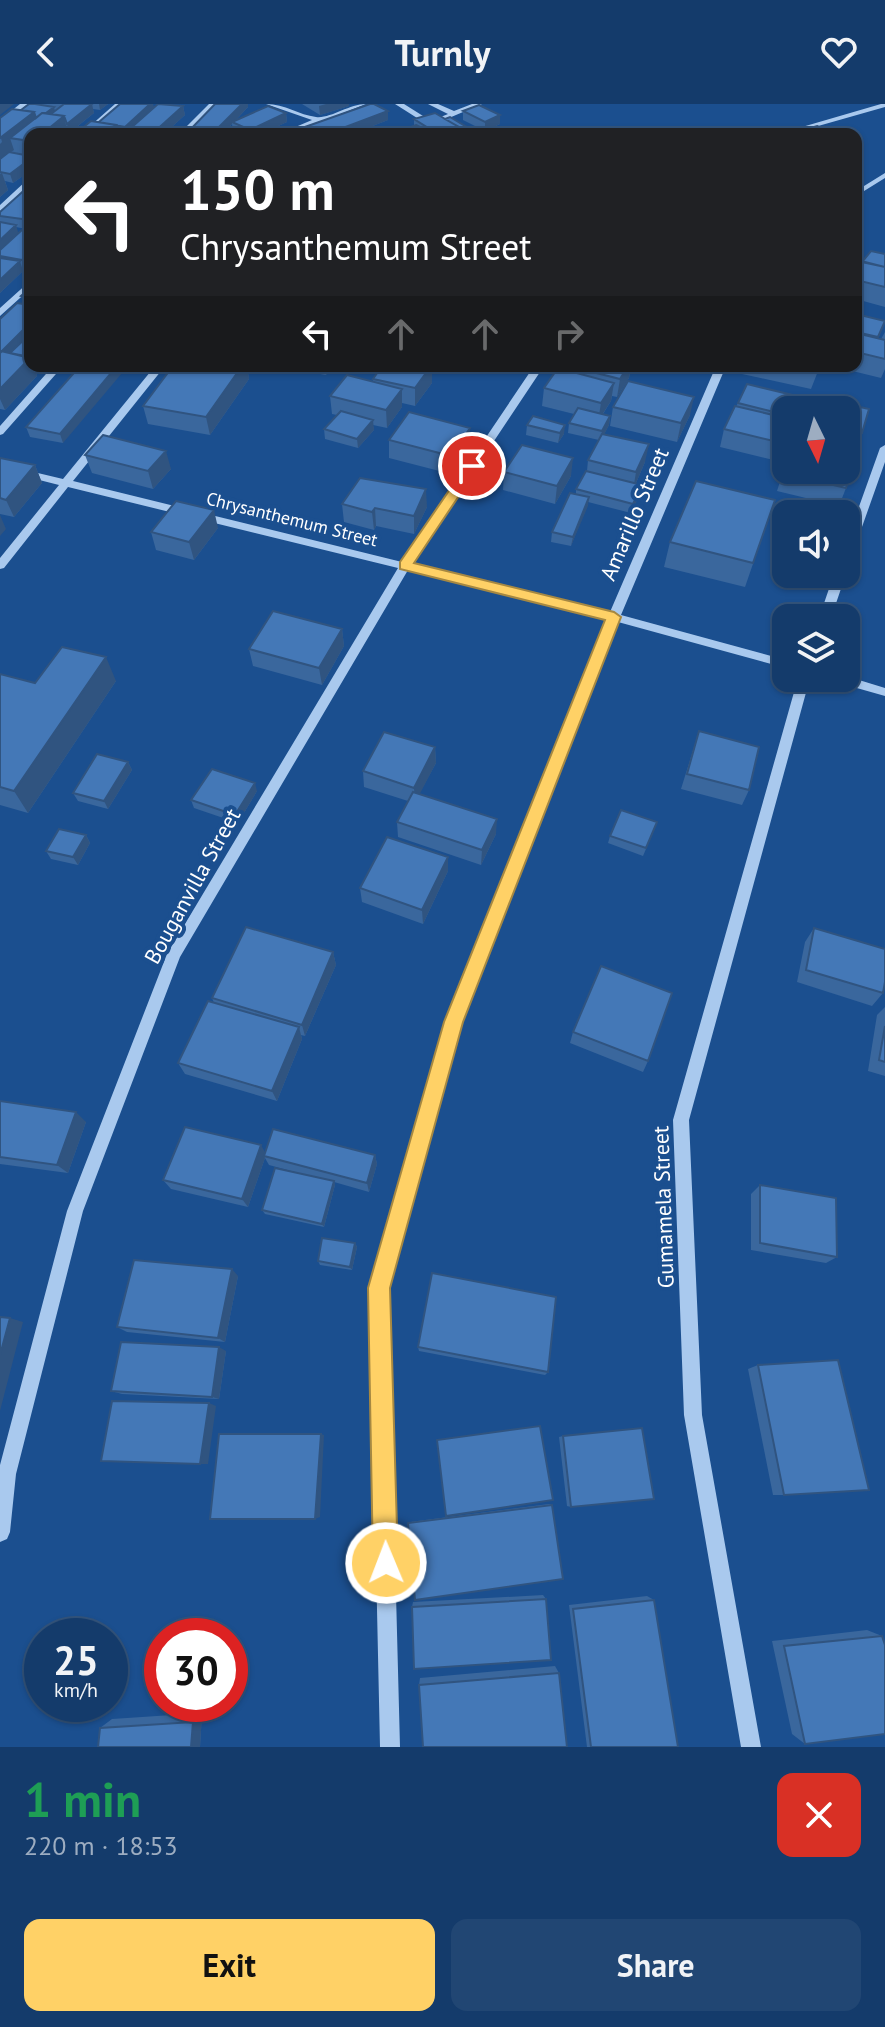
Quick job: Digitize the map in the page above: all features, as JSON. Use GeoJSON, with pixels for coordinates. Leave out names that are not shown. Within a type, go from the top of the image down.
{"type":"FeatureCollection","features":[{"type":"Feature","properties":{"kind":"street"},"geometry":{"type":"LineString","coordinates":[[0,124],[24,104]]}},
{"type":"Feature","properties":{"kind":"street"},"geometry":{"type":"LineString","coordinates":[[92,128],[119,104]]}},
{"type":"Feature","properties":{"kind":"street"},"geometry":{"type":"LineString","coordinates":[[189,128],[213,104]]}},
{"type":"Feature","properties":{"kind":"street"},"geometry":{"type":"LineString","coordinates":[[270,104],[318,120]]}},
{"type":"Feature","properties":{"kind":"street"},"geometry":{"type":"LineString","coordinates":[[298,128],[362,104]]}},
{"type":"Feature","properties":{"kind":"street"},"geometry":{"type":"LineString","coordinates":[[399,104],[429,123]]}},
{"type":"Feature","properties":{"kind":"street"},"geometry":{"type":"LineString","coordinates":[[432,104],[454,114]]}},
{"type":"Feature","properties":{"kind":"street"},"geometry":{"type":"LineString","coordinates":[[418,128],[478,104]]}},
{"type":"Feature","properties":{"kind":"street"},"geometry":{"type":"LineString","coordinates":[[803,128],[885,105]]}},
{"type":"Feature","properties":{"kind":"street"},"geometry":{"type":"LineString","coordinates":[[862,190],[885,175]]}},
{"type":"Feature","properties":{"kind":"street"},"geometry":{"type":"LineString","coordinates":[[0,209],[24,187]]}},
{"type":"Feature","properties":{"kind":"street"},"geometry":{"type":"LineString","coordinates":[[0,313],[24,290]]}},
{"type":"Feature","properties":{"kind":"street"},"geometry":{"type":"LineString","coordinates":[[0,432],[53,372]]}},
{"type":"Feature","properties":{"kind":"street"},"geometry":{"type":"LineString","coordinates":[[0,565],[155,372]]}},
{"type":"Feature","properties":{"kind":"street","name":"Bouganvilla Street"},"geometry":{"type":"LineString","coordinates":[[0,1532],[7,1474],[75,1211],[174,954],[405,566],[535,372]]}},
{"type":"Feature","properties":{"kind":"street","name":"Amarillo Street"},"geometry":{"type":"LineString","coordinates":[[390,1747],[379,1288],[453,1022],[614,617],[718,372]]}},
{"type":"Feature","properties":{"kind":"street"},"geometry":{"type":"LineString","coordinates":[[860,519],[885,448]]}},
{"type":"Feature","properties":{"kind":"street","name":"Chrysanthemum Street"},"geometry":{"type":"LineString","coordinates":[[0,467],[614,617],[772,660]]}},
{"type":"Feature","properties":{"kind":"street"},"geometry":{"type":"LineString","coordinates":[[860,685],[885,692]]}},
{"type":"Feature","properties":{"kind":"street","name":"Gumamela Street"},"geometry":{"type":"LineString","coordinates":[[751,1747],[693,1415],[681,1120],[800,692]]}},
{"type":"Feature","properties":{"kind":"building"},"geometry":{"type":"Polygon","coordinates":[[[29,104],[54,107],[36,118],[34,112],[21,110],[29,104]]]}},
{"type":"Feature","properties":{"kind":"building"},"geometry":{"type":"Polygon","coordinates":[[[64,104],[92,104],[67,124],[64,116],[51,114],[64,104]]]}},
{"type":"Feature","properties":{"kind":"building"},"geometry":{"type":"Polygon","coordinates":[[[120,104],[150,104],[125,127],[99,122],[120,104]]]}},
{"type":"Feature","properties":{"kind":"building"},"geometry":{"type":"Polygon","coordinates":[[[158,104],[183,106],[159,128],[131,128],[158,104]]]}},
{"type":"Feature","properties":{"kind":"building"},"geometry":{"type":"Polygon","coordinates":[[[215,104],[242,104],[218,128],[192,128],[215,104]]]}},
{"type":"Feature","properties":{"kind":"building"},"geometry":{"type":"Polygon","coordinates":[[[370,104],[388,111],[343,128],[302,128],[370,104]]]}},
{"type":"Feature","properties":{"kind":"building"},"geometry":{"type":"Polygon","coordinates":[[[479,105],[500,115],[485,122],[463,111],[479,105]]]}},
{"type":"Feature","properties":{"kind":"building"},"geometry":{"type":"Polygon","coordinates":[[[268,106],[286,113],[254,128],[232,122],[268,106]]]}},
{"type":"Feature","properties":{"kind":"building"},"geometry":{"type":"Polygon","coordinates":[[[12,109],[34,112],[0,138],[0,118],[12,109]]]}},
{"type":"Feature","properties":{"kind":"building"},"geometry":{"type":"Polygon","coordinates":[[[42,113],[64,116],[49,128],[24,128],[24,140],[10,138],[42,113]]]}},
{"type":"Feature","properties":{"kind":"building"},"geometry":{"type":"Polygon","coordinates":[[[435,113],[460,128],[428,128],[414,119],[435,113]]]}},
{"type":"Feature","properties":{"kind":"building"},"geometry":{"type":"Polygon","coordinates":[[[450,117],[465,126],[461,128],[445,119],[450,117]]]}},
{"type":"Feature","properties":{"kind":"building"},"geometry":{"type":"Polygon","coordinates":[[[91,121],[116,125],[112,128],[82,128],[91,121]]]}},
{"type":"Feature","properties":{"kind":"building"},"geometry":{"type":"Polygon","coordinates":[[[9,152],[24,155],[24,164],[10,174],[0,172],[0,159],[9,152]]]}},
{"type":"Feature","properties":{"kind":"building"},"geometry":{"type":"Polygon","coordinates":[[[24,190],[24,217],[0,216],[0,212],[24,190]]]}},
{"type":"Feature","properties":{"kind":"building"},"geometry":{"type":"Polygon","coordinates":[[[0,222],[16,225],[0,240],[0,222]]]}},
{"type":"Feature","properties":{"kind":"building"},"geometry":{"type":"Polygon","coordinates":[[[24,229],[22,260],[0,256],[0,250],[24,229]]]}},
{"type":"Feature","properties":{"kind":"building"},"geometry":{"type":"Polygon","coordinates":[[[871,251],[885,254],[885,267],[862,262],[871,251]]]}},
{"type":"Feature","properties":{"kind":"building"},"geometry":{"type":"Polygon","coordinates":[[[0,258],[20,261],[0,280],[0,258]]]}},
{"type":"Feature","properties":{"kind":"building"},"geometry":{"type":"Polygon","coordinates":[[[862,261],[885,267],[885,287],[862,281],[862,261]]]}},
{"type":"Feature","properties":{"kind":"building"},"geometry":{"type":"Polygon","coordinates":[[[17,303],[24,304],[24,329],[0,353],[0,319],[17,303]]]}},
{"type":"Feature","properties":{"kind":"building"},"geometry":{"type":"Polygon","coordinates":[[[862,315],[885,321],[878,337],[862,333],[862,315]]]}},
{"type":"Feature","properties":{"kind":"building"},"geometry":{"type":"Polygon","coordinates":[[[862,334],[885,340],[885,359],[862,353],[862,334]]]}},
{"type":"Feature","properties":{"kind":"building"},"geometry":{"type":"Polygon","coordinates":[[[24,340],[24,356],[10,353],[24,340]]]}},
{"type":"Feature","properties":{"kind":"building"},"geometry":{"type":"Polygon","coordinates":[[[0,353],[24,357],[24,364],[0,389],[0,353]]]}},
{"type":"Feature","properties":{"kind":"building"},"geometry":{"type":"Polygon","coordinates":[[[75,372],[112,372],[60,434],[26,427],[75,372]]]}},
{"type":"Feature","properties":{"kind":"building"},"geometry":{"type":"Polygon","coordinates":[[[168,372],[238,372],[206,417],[143,406],[168,372]]]}},
{"type":"Feature","properties":{"kind":"building"},"geometry":{"type":"Polygon","coordinates":[[[378,372],[427,372],[415,388],[373,379],[378,372]]]}},
{"type":"Feature","properties":{"kind":"building"},"geometry":{"type":"Polygon","coordinates":[[[555,372],[573,372],[614,383],[601,403],[544,388],[555,372]]]}},
{"type":"Feature","properties":{"kind":"building"},"geometry":{"type":"Polygon","coordinates":[[[593,372],[624,372],[620,379],[593,372]]]}},
{"type":"Feature","properties":{"kind":"building"},"geometry":{"type":"Polygon","coordinates":[[[347,375],[402,389],[386,410],[330,396],[347,375]]]}},
{"type":"Feature","properties":{"kind":"building"},"geometry":{"type":"Polygon","coordinates":[[[628,381],[694,397],[681,423],[613,407],[628,381]]]}},
{"type":"Feature","properties":{"kind":"building"},"geometry":{"type":"Polygon","coordinates":[[[747,384],[797,396],[772,396],[772,412],[738,403],[747,384]]]}},
{"type":"Feature","properties":{"kind":"building"},"geometry":{"type":"Polygon","coordinates":[[[735,406],[772,415],[772,441],[724,429],[735,406]]]}},
{"type":"Feature","properties":{"kind":"building"},"geometry":{"type":"Polygon","coordinates":[[[860,407],[869,409],[860,433],[860,407]]]}},
{"type":"Feature","properties":{"kind":"building"},"geometry":{"type":"Polygon","coordinates":[[[578,408],[610,416],[602,431],[569,423],[578,408]]]}},
{"type":"Feature","properties":{"kind":"building"},"geometry":{"type":"Polygon","coordinates":[[[341,411],[373,420],[357,439],[324,429],[341,411]]]}},
{"type":"Feature","properties":{"kind":"building"},"geometry":{"type":"Polygon","coordinates":[[[409,412],[470,428],[451,456],[389,440],[409,412]]]}},
{"type":"Feature","properties":{"kind":"building"},"geometry":{"type":"Polygon","coordinates":[[[533,416],[565,425],[560,433],[527,425],[533,416]]]}},
{"type":"Feature","properties":{"kind":"building"},"geometry":{"type":"Polygon","coordinates":[[[602,434],[649,444],[636,472],[588,460],[602,434]]]}},
{"type":"Feature","properties":{"kind":"building"},"geometry":{"type":"Polygon","coordinates":[[[103,435],[166,451],[148,471],[85,455],[103,435]]]}},
{"type":"Feature","properties":{"kind":"building"},"geometry":{"type":"Polygon","coordinates":[[[522,445],[573,458],[557,486],[504,472],[522,445]]]}},
{"type":"Feature","properties":{"kind":"building"},"geometry":{"type":"Polygon","coordinates":[[[0,458],[35,465],[6,500],[0,498],[0,458]]]}},
{"type":"Feature","properties":{"kind":"building"},"geometry":{"type":"Polygon","coordinates":[[[586,471],[642,485],[633,504],[576,489],[586,471]]]}},
{"type":"Feature","properties":{"kind":"building"},"geometry":{"type":"Polygon","coordinates":[[[360,478],[426,489],[414,516],[375,508],[372,512],[342,504],[360,478]]]}},
{"type":"Feature","properties":{"kind":"building"},"geometry":{"type":"Polygon","coordinates":[[[696,481],[775,500],[772,500],[772,509],[753,563],[670,542],[696,481]]]}},
{"type":"Feature","properties":{"kind":"building"},"geometry":{"type":"Polygon","coordinates":[[[570,493],[589,497],[573,537],[552,532],[570,493]]]}},
{"type":"Feature","properties":{"kind":"building"},"geometry":{"type":"Polygon","coordinates":[[[176,501],[214,510],[189,542],[151,532],[176,501]]]}},
{"type":"Feature","properties":{"kind":"building"},"geometry":{"type":"Polygon","coordinates":[[[273,611],[342,629],[319,668],[249,649],[273,611]]]}},
{"type":"Feature","properties":{"kind":"building"},"geometry":{"type":"Polygon","coordinates":[[[62,647],[106,657],[14,791],[0,787],[0,674],[35,683],[62,647]]]}},
{"type":"Feature","properties":{"kind":"building"},"geometry":{"type":"Polygon","coordinates":[[[699,731],[759,747],[749,790],[687,774],[699,731]]]}},
{"type":"Feature","properties":{"kind":"building"},"geometry":{"type":"Polygon","coordinates":[[[384,732],[435,747],[414,788],[363,771],[384,732]]]}},
{"type":"Feature","properties":{"kind":"building"},"geometry":{"type":"Polygon","coordinates":[[[97,754],[128,762],[104,801],[73,793],[97,754]]]}},
{"type":"Feature","properties":{"kind":"building"},"geometry":{"type":"Polygon","coordinates":[[[212,769],[255,783],[235,815],[191,800],[212,769]]]}},
{"type":"Feature","properties":{"kind":"building"},"geometry":{"type":"Polygon","coordinates":[[[413,792],[497,819],[482,850],[397,822],[413,792]]]}},
{"type":"Feature","properties":{"kind":"building"},"geometry":{"type":"Polygon","coordinates":[[[621,810],[657,822],[646,848],[610,836],[621,810]]]}},
{"type":"Feature","properties":{"kind":"building"},"geometry":{"type":"Polygon","coordinates":[[[59,829],[86,835],[73,857],[46,851],[59,829]]]}},
{"type":"Feature","properties":{"kind":"building"},"geometry":{"type":"Polygon","coordinates":[[[387,837],[448,857],[422,910],[360,888],[387,837]]]}},
{"type":"Feature","properties":{"kind":"building"},"geometry":{"type":"Polygon","coordinates":[[[246,927],[333,952],[302,1025],[212,998],[246,927]]]}},
{"type":"Feature","properties":{"kind":"building"},"geometry":{"type":"Polygon","coordinates":[[[814,928],[885,949],[883,993],[806,970],[814,928]]]}},
{"type":"Feature","properties":{"kind":"building"},"geometry":{"type":"Polygon","coordinates":[[[601,966],[672,993],[648,1061],[573,1032],[601,966]]]}},
{"type":"Feature","properties":{"kind":"building"},"geometry":{"type":"Polygon","coordinates":[[[208,1001],[299,1027],[272,1091],[178,1063],[208,1001]]]}},
{"type":"Feature","properties":{"kind":"building"},"geometry":{"type":"Polygon","coordinates":[[[885,1026],[885,1062],[879,1060],[885,1026]]]}},
{"type":"Feature","properties":{"kind":"building"},"geometry":{"type":"Polygon","coordinates":[[[0,1101],[76,1112],[57,1165],[0,1157],[0,1101]]]}},
{"type":"Feature","properties":{"kind":"building"},"geometry":{"type":"Polygon","coordinates":[[[185,1127],[261,1145],[242,1199],[163,1180],[185,1127]]]}},
{"type":"Feature","properties":{"kind":"building"},"geometry":{"type":"Polygon","coordinates":[[[273,1129],[375,1155],[367,1183],[264,1156],[273,1129]]]}},
{"type":"Feature","properties":{"kind":"building"},"geometry":{"type":"Polygon","coordinates":[[[275,1168],[334,1181],[322,1224],[262,1210],[275,1168]]]}},
{"type":"Feature","properties":{"kind":"building"},"geometry":{"type":"Polygon","coordinates":[[[760,1185],[836,1198],[837,1257],[760,1243],[760,1185]]]}},
{"type":"Feature","properties":{"kind":"building"},"geometry":{"type":"Polygon","coordinates":[[[322,1238],[355,1243],[350,1267],[318,1261],[322,1238]]]}},
{"type":"Feature","properties":{"kind":"building"},"geometry":{"type":"Polygon","coordinates":[[[134,1260],[232,1269],[218,1338],[117,1327],[134,1260]]]}},
{"type":"Feature","properties":{"kind":"building"},"geometry":{"type":"Polygon","coordinates":[[[432,1273],[556,1297],[548,1372],[418,1347],[432,1273]]]}},
{"type":"Feature","properties":{"kind":"building"},"geometry":{"type":"Polygon","coordinates":[[[0,1317],[10,1318],[0,1355],[0,1317]]]}},
{"type":"Feature","properties":{"kind":"building"},"geometry":{"type":"Polygon","coordinates":[[[121,1342],[219,1347],[212,1397],[111,1391],[121,1342]]]}},
{"type":"Feature","properties":{"kind":"building"},"geometry":{"type":"Polygon","coordinates":[[[838,1360],[869,1490],[784,1495],[758,1365],[838,1360]]]}},
{"type":"Feature","properties":{"kind":"building"},"geometry":{"type":"Polygon","coordinates":[[[112,1401],[209,1403],[200,1464],[101,1461],[112,1401]]]}},
{"type":"Feature","properties":{"kind":"building"},"geometry":{"type":"Polygon","coordinates":[[[540,1426],[553,1500],[446,1516],[437,1440],[540,1426]]]}},
{"type":"Feature","properties":{"kind":"building"},"geometry":{"type":"Polygon","coordinates":[[[642,1428],[654,1499],[571,1507],[563,1436],[642,1428]]]}},
{"type":"Feature","properties":{"kind":"building"},"geometry":{"type":"Polygon","coordinates":[[[219,1434],[321,1434],[315,1519],[210,1519],[219,1434]]]}},
{"type":"Feature","properties":{"kind":"building"},"geometry":{"type":"Polygon","coordinates":[[[552,1505],[563,1579],[415,1600],[408,1523],[552,1505]]]}},
{"type":"Feature","properties":{"kind":"building"},"geometry":{"type":"Polygon","coordinates":[[[546,1599],[551,1660],[414,1669],[412,1607],[546,1599]]]}},
{"type":"Feature","properties":{"kind":"building"},"geometry":{"type":"Polygon","coordinates":[[[654,1600],[678,1747],[591,1747],[573,1609],[654,1600]]]}},
{"type":"Feature","properties":{"kind":"building"},"geometry":{"type":"Polygon","coordinates":[[[882,1636],[885,1645],[885,1734],[805,1744],[784,1646],[882,1636]]]}},
{"type":"Feature","properties":{"kind":"building"},"geometry":{"type":"Polygon","coordinates":[[[559,1673],[567,1747],[423,1747],[419,1685],[559,1673]]]}},
{"type":"Feature","properties":{"kind":"building"},"geometry":{"type":"Polygon","coordinates":[[[193,1722],[191,1747],[98,1747],[100,1728],[193,1722]]]}},
{"type":"Feature","properties":{"kind":"route"},"geometry":{"type":"LineString","coordinates":[[386,1563],[379,1288],[453,1022],[614,617],[405,566],[472,466]]}}]}
